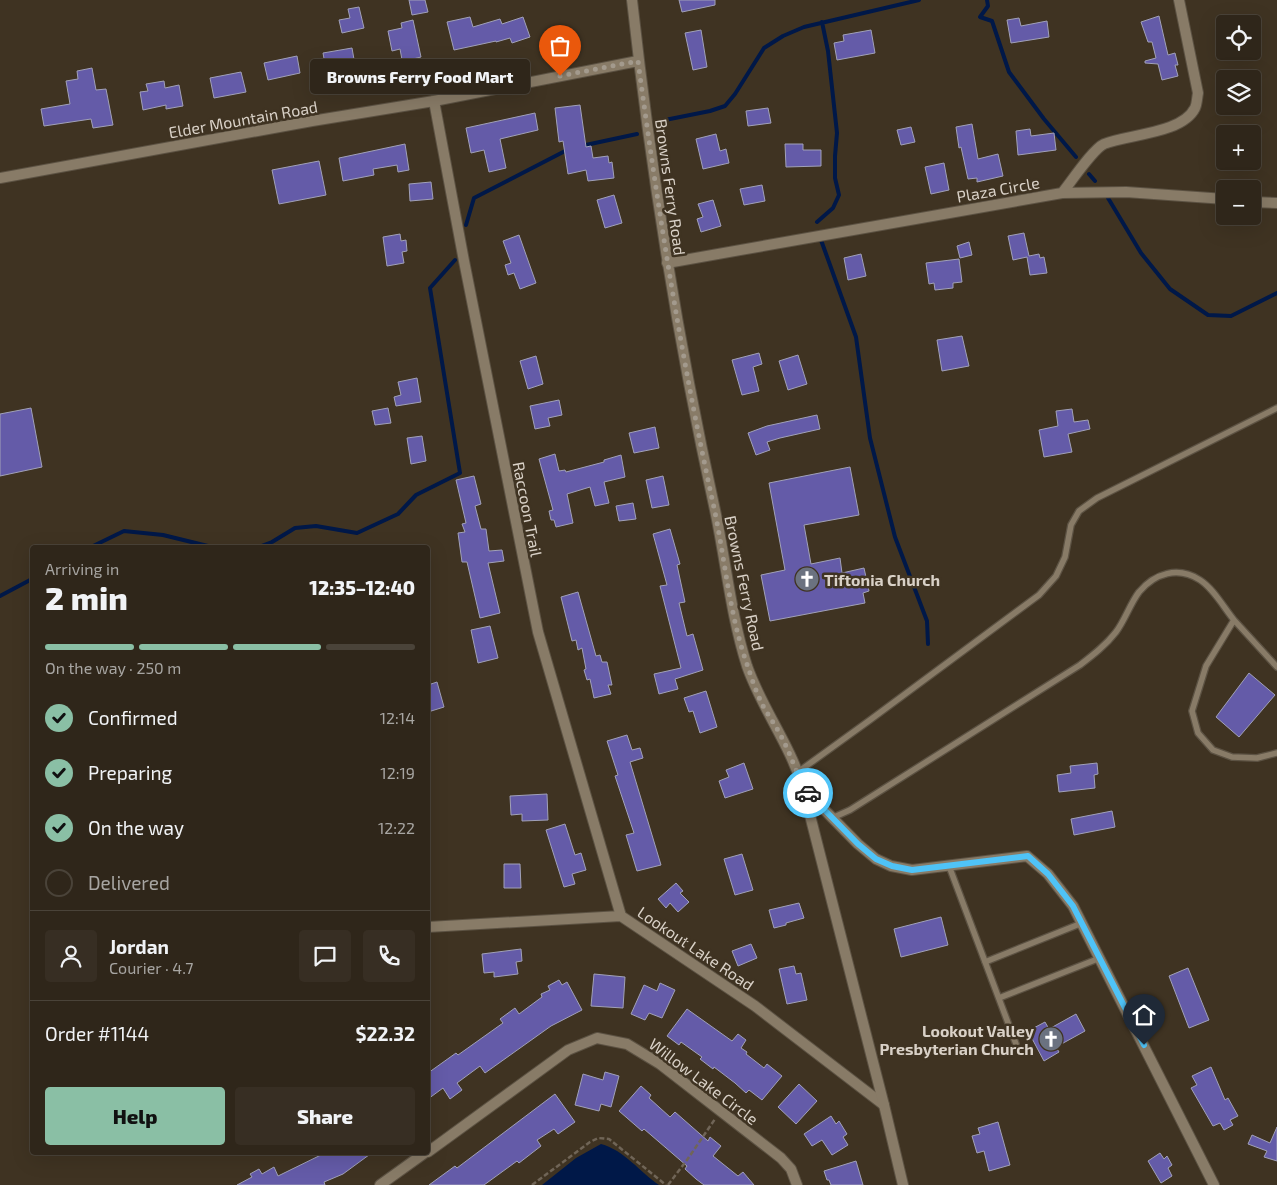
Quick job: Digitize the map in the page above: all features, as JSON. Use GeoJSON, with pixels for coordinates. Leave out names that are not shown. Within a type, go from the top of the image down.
{"type":"FeatureCollection","features":[{"type":"Feature","properties":{"kind":"street","name":"Browns Ferry Road"},"geometry":{"type":"LineString","coordinates":[[632,0],[638,61],[667,263],[686,374],[735,620],[747,666],[763,705],[784,740],[803,788],[903,1185]]}},
{"type":"Feature","properties":{"kind":"street","name":"Plaza Circle"},"geometry":{"type":"LineString","coordinates":[[667,263],[1062,193],[1102,144],[1160,131],[1183,121],[1195,109],[1198,93],[1179,0]]}},
{"type":"Feature","properties":{"kind":"street","name":"Elder Mountain Road"},"geometry":{"type":"LineString","coordinates":[[0,178],[312,121],[434,101],[638,61]]}},
{"type":"Feature","properties":{"kind":"street","name":"Raccoon Trail"},"geometry":{"type":"LineString","coordinates":[[434,101],[538,632],[621,916]]}},
{"type":"Feature","properties":{"kind":"street"},"geometry":{"type":"LineString","coordinates":[[1062,193],[1126,192],[1216,199]]}},
{"type":"Feature","properties":{"kind":"street"},"geometry":{"type":"LineString","coordinates":[[1261,202],[1277,203]]}},
{"type":"Feature","properties":{"kind":"street"},"geometry":{"type":"LineString","coordinates":[[803,788],[876,859],[892,866],[912,870],[1028,856],[1048,874],[1073,906],[1214,1185]]}},
{"type":"Feature","properties":{"kind":"street","name":"Lookout Lake Road"},"geometry":{"type":"LineString","coordinates":[[430,927],[621,916],[755,1006],[884,1104]]}},
{"type":"Feature","properties":{"kind":"street","name":"Willow Lake Circle"},"geometry":{"type":"LineString","coordinates":[[430,1150],[568,1050],[597,1038],[627,1044],[660,1064],[781,1158],[791,1169],[797,1185]]}},
{"type":"Feature","properties":{"kind":"street","name":"Willow Lake Circle"},"geometry":{"type":"LineString","coordinates":[[380,1185],[423,1155]]}},
{"type":"Feature","properties":{"kind":"lane"},"geometry":{"type":"LineString","coordinates":[[798,772],[1039,595],[1056,576],[1065,557],[1071,524],[1079,511],[1105,494],[1277,408]]}},
{"type":"Feature","properties":{"kind":"lane"},"geometry":{"type":"LineString","coordinates":[[832,818],[850,810],[1080,665],[1106,645],[1117,631],[1138,594],[1147,583],[1162,574],[1176,572],[1200,580],[1277,667]]}},
{"type":"Feature","properties":{"kind":"lane"},"geometry":{"type":"LineString","coordinates":[[1234,620],[1206,666],[1192,711],[1198,733],[1213,750],[1232,757],[1257,758],[1277,753]]}},
{"type":"Feature","properties":{"kind":"lane"},"geometry":{"type":"LineString","coordinates":[[949,866],[1016,1044]]}},
{"type":"Feature","properties":{"kind":"lane"},"geometry":{"type":"LineString","coordinates":[[985,962],[1082,923]]}},
{"type":"Feature","properties":{"kind":"lane"},"geometry":{"type":"LineString","coordinates":[[999,998],[1100,958]]}},
{"type":"Feature","properties":{"kind":"path"},"geometry":{"type":"LineString","coordinates":[[532,1185],[598,1138],[608,1139],[667,1185],[692,1153],[720,1111]]}},
{"type":"Feature","properties":{"kind":"water"},"geometry":{"type":"Polygon","coordinates":[[[601,1144],[617,1151],[659,1185],[542,1185],[576,1158],[601,1144]]]}},
{"type":"Feature","properties":{"kind":"building"},"geometry":{"type":"Polygon","coordinates":[[[409,0],[425,0],[428,12],[412,15],[409,0]]]}},
{"type":"Feature","properties":{"kind":"building"},"geometry":{"type":"Polygon","coordinates":[[[679,0],[715,0],[715,5],[682,12],[679,0]]]}},
{"type":"Feature","properties":{"kind":"building"},"geometry":{"type":"Polygon","coordinates":[[[359,7],[364,28],[342,33],[339,20],[350,18],[348,9],[359,7]]]}},
{"type":"Feature","properties":{"kind":"building"},"geometry":{"type":"Polygon","coordinates":[[[1159,16],[1168,55],[1175,53],[1178,65],[1175,65],[1178,76],[1162,80],[1158,64],[1145,63],[1145,61],[1156,58],[1152,42],[1148,42],[1141,22],[1159,16]]]}},
{"type":"Feature","properties":{"kind":"building"},"geometry":{"type":"Polygon","coordinates":[[[470,17],[473,27],[500,19],[502,24],[523,17],[530,37],[512,43],[510,38],[454,50],[447,22],[470,17]]]}},
{"type":"Feature","properties":{"kind":"building"},"geometry":{"type":"Polygon","coordinates":[[[1019,18],[1021,26],[1047,21],[1049,37],[1011,43],[1007,20],[1019,18]]]}},
{"type":"Feature","properties":{"kind":"building"},"geometry":{"type":"Polygon","coordinates":[[[413,20],[421,57],[413,59],[414,63],[403,65],[400,49],[392,51],[388,31],[402,28],[401,23],[413,20]]]}},
{"type":"Feature","properties":{"kind":"building"},"geometry":{"type":"Polygon","coordinates":[[[701,30],[707,67],[693,70],[685,33],[701,30]]]}},
{"type":"Feature","properties":{"kind":"building"},"geometry":{"type":"Polygon","coordinates":[[[871,30],[875,53],[837,60],[834,43],[844,41],[843,35],[871,30]]]}},
{"type":"Feature","properties":{"kind":"building"},"geometry":{"type":"Polygon","coordinates":[[[352,48],[355,65],[326,70],[323,53],[352,48]]]}},
{"type":"Feature","properties":{"kind":"building"},"geometry":{"type":"Polygon","coordinates":[[[297,56],[300,73],[268,80],[264,63],[297,56]]]}},
{"type":"Feature","properties":{"kind":"building"},"geometry":{"type":"Polygon","coordinates":[[[92,68],[96,90],[106,89],[113,125],[93,128],[91,119],[44,126],[41,109],[70,104],[66,81],[78,79],[77,71],[92,68]]]}},
{"type":"Feature","properties":{"kind":"building"},"geometry":{"type":"Polygon","coordinates":[[[241,72],[246,92],[214,98],[210,78],[241,72]]]}},
{"type":"Feature","properties":{"kind":"building"},"geometry":{"type":"Polygon","coordinates":[[[164,81],[165,88],[179,85],[183,106],[166,109],[166,105],[143,110],[140,92],[148,91],[146,84],[164,81]]]}},
{"type":"Feature","properties":{"kind":"building"},"geometry":{"type":"Polygon","coordinates":[[[580,105],[586,147],[591,146],[593,158],[608,156],[609,163],[612,162],[614,178],[588,181],[586,170],[568,174],[563,141],[559,142],[555,108],[580,105]]]}},
{"type":"Feature","properties":{"kind":"building"},"geometry":{"type":"Polygon","coordinates":[[[768,108],[771,123],[748,126],[746,111],[768,108]]]}},
{"type":"Feature","properties":{"kind":"building"},"geometry":{"type":"Polygon","coordinates":[[[535,113],[538,130],[500,139],[506,168],[489,172],[484,150],[471,153],[466,128],[535,113]]]}},
{"type":"Feature","properties":{"kind":"building"},"geometry":{"type":"Polygon","coordinates":[[[972,124],[978,159],[998,154],[1003,176],[977,182],[977,178],[968,179],[961,147],[959,148],[956,127],[972,124]]]}},
{"type":"Feature","properties":{"kind":"building"},"geometry":{"type":"Polygon","coordinates":[[[911,127],[915,142],[901,145],[897,130],[911,127]]]}},
{"type":"Feature","properties":{"kind":"building"},"geometry":{"type":"Polygon","coordinates":[[[1030,129],[1031,136],[1054,133],[1056,150],[1018,155],[1016,131],[1030,129]]]}},
{"type":"Feature","properties":{"kind":"building"},"geometry":{"type":"Polygon","coordinates":[[[716,134],[720,151],[726,149],[729,163],[703,169],[696,139],[716,134]]]}},
{"type":"Feature","properties":{"kind":"building"},"geometry":{"type":"Polygon","coordinates":[[[405,144],[409,170],[398,172],[397,165],[373,169],[374,175],[343,181],[339,158],[405,144]]]}},
{"type":"Feature","properties":{"kind":"building"},"geometry":{"type":"Polygon","coordinates":[[[785,144],[803,144],[803,150],[821,150],[821,166],[786,167],[785,144]]]}},
{"type":"Feature","properties":{"kind":"building"},"geometry":{"type":"Polygon","coordinates":[[[319,161],[326,195],[279,204],[272,170],[319,161]]]}},
{"type":"Feature","properties":{"kind":"building"},"geometry":{"type":"Polygon","coordinates":[[[944,163],[949,190],[931,194],[925,167],[944,163]]]}},
{"type":"Feature","properties":{"kind":"building"},"geometry":{"type":"Polygon","coordinates":[[[431,182],[433,199],[410,201],[409,184],[431,182]]]}},
{"type":"Feature","properties":{"kind":"building"},"geometry":{"type":"Polygon","coordinates":[[[762,185],[765,201],[744,205],[740,189],[762,185]]]}},
{"type":"Feature","properties":{"kind":"building"},"geometry":{"type":"Polygon","coordinates":[[[614,195],[622,223],[605,228],[597,200],[614,195]]]}},
{"type":"Feature","properties":{"kind":"building"},"geometry":{"type":"Polygon","coordinates":[[[713,200],[721,226],[701,232],[697,219],[703,217],[698,204],[713,200]]]}},
{"type":"Feature","properties":{"kind":"building"},"geometry":{"type":"Polygon","coordinates":[[[1024,233],[1029,256],[1039,254],[1040,258],[1044,257],[1047,273],[1030,275],[1027,257],[1013,260],[1008,236],[1024,233]]]}},
{"type":"Feature","properties":{"kind":"building"},"geometry":{"type":"Polygon","coordinates":[[[400,234],[401,241],[406,240],[407,251],[402,252],[404,263],[387,266],[383,237],[400,234]]]}},
{"type":"Feature","properties":{"kind":"building"},"geometry":{"type":"Polygon","coordinates":[[[519,235],[536,283],[520,289],[514,273],[508,275],[505,265],[511,263],[503,241],[519,235]]]}},
{"type":"Feature","properties":{"kind":"building"},"geometry":{"type":"Polygon","coordinates":[[[969,242],[972,255],[960,258],[957,246],[969,242]]]}},
{"type":"Feature","properties":{"kind":"building"},"geometry":{"type":"Polygon","coordinates":[[[861,254],[866,276],[848,280],[844,258],[861,254]]]}},
{"type":"Feature","properties":{"kind":"building"},"geometry":{"type":"Polygon","coordinates":[[[959,259],[962,282],[953,283],[953,288],[935,290],[934,283],[929,284],[926,263],[959,259]]]}},
{"type":"Feature","properties":{"kind":"building"},"geometry":{"type":"Polygon","coordinates":[[[962,336],[969,366],[942,371],[937,340],[962,336]]]}},
{"type":"Feature","properties":{"kind":"building"},"geometry":{"type":"Polygon","coordinates":[[[759,353],[762,364],[753,367],[759,391],[742,395],[732,360],[759,353]]]}},
{"type":"Feature","properties":{"kind":"building"},"geometry":{"type":"Polygon","coordinates":[[[798,355],[807,384],[788,390],[779,361],[798,355]]]}},
{"type":"Feature","properties":{"kind":"building"},"geometry":{"type":"Polygon","coordinates":[[[536,356],[543,384],[528,389],[520,361],[536,356]]]}},
{"type":"Feature","properties":{"kind":"building"},"geometry":{"type":"Polygon","coordinates":[[[417,378],[421,402],[396,406],[394,397],[401,395],[398,382],[417,378]]]}},
{"type":"Feature","properties":{"kind":"building"},"geometry":{"type":"Polygon","coordinates":[[[559,400],[562,415],[548,418],[550,426],[535,429],[530,406],[559,400]]]}},
{"type":"Feature","properties":{"kind":"building"},"geometry":{"type":"Polygon","coordinates":[[[31,408],[42,467],[0,476],[0,414],[31,408]]]}},
{"type":"Feature","properties":{"kind":"building"},"geometry":{"type":"Polygon","coordinates":[[[388,408],[391,423],[375,425],[372,411],[388,408]]]}},
{"type":"Feature","properties":{"kind":"building"},"geometry":{"type":"Polygon","coordinates":[[[1072,409],[1074,422],[1088,420],[1090,429],[1068,434],[1072,452],[1044,457],[1039,430],[1058,426],[1056,411],[1072,409]]]}},
{"type":"Feature","properties":{"kind":"building"},"geometry":{"type":"Polygon","coordinates":[[[817,415],[820,429],[767,442],[770,450],[756,455],[748,433],[767,426],[817,415]]]}},
{"type":"Feature","properties":{"kind":"building"},"geometry":{"type":"Polygon","coordinates":[[[655,427],[659,448],[634,453],[629,433],[655,427]]]}},
{"type":"Feature","properties":{"kind":"building"},"geometry":{"type":"Polygon","coordinates":[[[422,436],[426,461],[411,464],[407,438],[422,436]]]}},
{"type":"Feature","properties":{"kind":"building"},"geometry":{"type":"Polygon","coordinates":[[[555,454],[559,471],[565,470],[566,472],[604,462],[604,460],[621,455],[625,477],[604,482],[609,503],[595,506],[590,487],[567,494],[573,523],[556,527],[554,520],[551,520],[549,511],[553,510],[539,459],[555,454]]]}},
{"type":"Feature","properties":{"kind":"building"},"geometry":{"type":"Polygon","coordinates":[[[850,467],[859,515],[804,525],[811,564],[840,558],[842,573],[864,568],[869,591],[863,593],[865,603],[770,621],[761,575],[785,570],[769,483],[850,467]]]}},
{"type":"Feature","properties":{"kind":"building"},"geometry":{"type":"Polygon","coordinates":[[[474,476],[481,504],[475,506],[481,529],[486,529],[489,551],[502,550],[504,561],[488,563],[500,613],[480,618],[467,562],[462,562],[458,533],[465,532],[462,524],[466,523],[456,480],[474,476]]]}},
{"type":"Feature","properties":{"kind":"building"},"geometry":{"type":"Polygon","coordinates":[[[663,476],[669,505],[652,508],[646,480],[663,476]]]}},
{"type":"Feature","properties":{"kind":"building"},"geometry":{"type":"Polygon","coordinates":[[[633,503],[636,519],[619,521],[616,506],[633,503]]]}},
{"type":"Feature","properties":{"kind":"building"},"geometry":{"type":"Polygon","coordinates":[[[670,529],[680,564],[677,565],[685,602],[679,603],[687,636],[693,634],[703,670],[675,679],[678,689],[659,694],[654,674],[681,668],[660,586],[667,585],[653,534],[670,529]]]}},
{"type":"Feature","properties":{"kind":"building"},"geometry":{"type":"Polygon","coordinates":[[[578,592],[596,656],[600,655],[602,662],[607,662],[612,685],[608,685],[611,694],[594,698],[590,679],[587,680],[584,670],[586,669],[582,648],[578,650],[576,640],[572,641],[561,597],[578,592]]]}},
{"type":"Feature","properties":{"kind":"building"},"geometry":{"type":"Polygon","coordinates":[[[490,626],[498,658],[478,663],[471,630],[490,626]]]}},
{"type":"Feature","properties":{"kind":"building"},"geometry":{"type":"Polygon","coordinates":[[[1249,673],[1275,695],[1239,737],[1216,717],[1249,673]]]}},
{"type":"Feature","properties":{"kind":"building"},"geometry":{"type":"Polygon","coordinates":[[[437,682],[444,707],[430,711],[430,684],[437,682]]]}},
{"type":"Feature","properties":{"kind":"building"},"geometry":{"type":"Polygon","coordinates":[[[706,691],[717,727],[700,733],[693,711],[689,712],[684,698],[706,691]]]}},
{"type":"Feature","properties":{"kind":"building"},"geometry":{"type":"Polygon","coordinates":[[[627,735],[632,750],[640,748],[643,758],[630,762],[661,865],[637,871],[626,835],[634,833],[615,776],[618,775],[607,741],[627,735]]]}},
{"type":"Feature","properties":{"kind":"building"},"geometry":{"type":"Polygon","coordinates":[[[744,763],[753,789],[725,798],[719,781],[729,777],[726,770],[744,763]]]}},
{"type":"Feature","properties":{"kind":"building"},"geometry":{"type":"Polygon","coordinates":[[[1097,763],[1098,774],[1094,775],[1095,788],[1059,792],[1057,775],[1071,773],[1070,766],[1097,763]]]}},
{"type":"Feature","properties":{"kind":"building"},"geometry":{"type":"Polygon","coordinates":[[[547,794],[548,820],[522,821],[522,814],[511,815],[510,796],[547,794]]]}},
{"type":"Feature","properties":{"kind":"building"},"geometry":{"type":"Polygon","coordinates":[[[1112,811],[1115,827],[1074,835],[1071,819],[1112,811]]]}},
{"type":"Feature","properties":{"kind":"building"},"geometry":{"type":"Polygon","coordinates":[[[565,824],[575,855],[581,853],[586,870],[572,874],[575,884],[564,887],[546,830],[565,824]]]}},
{"type":"Feature","properties":{"kind":"building"},"geometry":{"type":"Polygon","coordinates":[[[742,854],[753,890],[735,895],[724,859],[742,854]]]}},
{"type":"Feature","properties":{"kind":"building"},"geometry":{"type":"Polygon","coordinates":[[[504,864],[520,864],[521,888],[504,888],[504,864]]]}},
{"type":"Feature","properties":{"kind":"building"},"geometry":{"type":"Polygon","coordinates":[[[676,883],[683,891],[680,893],[689,902],[678,912],[670,903],[666,908],[658,899],[676,883]]]}},
{"type":"Feature","properties":{"kind":"building"},"geometry":{"type":"Polygon","coordinates":[[[799,903],[804,918],[774,928],[769,910],[799,903]]]}},
{"type":"Feature","properties":{"kind":"building"},"geometry":{"type":"Polygon","coordinates":[[[941,917],[948,945],[901,957],[894,929],[941,917]]]}},
{"type":"Feature","properties":{"kind":"building"},"geometry":{"type":"Polygon","coordinates":[[[751,944],[757,958],[738,966],[732,951],[751,944]]]}},
{"type":"Feature","properties":{"kind":"building"},"geometry":{"type":"Polygon","coordinates":[[[521,949],[522,961],[516,962],[518,974],[494,977],[494,972],[484,973],[482,954],[521,949]]]}},
{"type":"Feature","properties":{"kind":"building"},"geometry":{"type":"Polygon","coordinates":[[[794,966],[796,974],[801,973],[807,1000],[787,1004],[779,969],[794,966]]]}},
{"type":"Feature","properties":{"kind":"building"},"geometry":{"type":"Polygon","coordinates":[[[1188,968],[1209,1020],[1189,1028],[1169,976],[1188,968]]]}},
{"type":"Feature","properties":{"kind":"building"},"geometry":{"type":"Polygon","coordinates":[[[594,974],[625,977],[623,1008],[591,1006],[594,974]]]}},
{"type":"Feature","properties":{"kind":"building"},"geometry":{"type":"Polygon","coordinates":[[[559,980],[562,985],[567,982],[582,1010],[551,1026],[485,1073],[480,1066],[457,1083],[462,1090],[450,1099],[443,1088],[430,1098],[430,1072],[456,1053],[458,1055],[503,1023],[500,1019],[515,1008],[519,1014],[542,997],[541,994],[550,990],[548,986],[559,980]]]}},
{"type":"Feature","properties":{"kind":"building"},"geometry":{"type":"Polygon","coordinates":[[[660,983],[675,990],[662,1018],[649,1013],[645,1020],[631,1014],[644,985],[657,991],[660,983]]]}},
{"type":"Feature","properties":{"kind":"building"},"geometry":{"type":"Polygon","coordinates":[[[687,1009],[732,1041],[738,1034],[746,1040],[741,1048],[747,1052],[746,1054],[764,1068],[767,1064],[782,1076],[762,1100],[749,1090],[746,1093],[714,1067],[713,1069],[700,1059],[702,1057],[681,1042],[679,1045],[667,1036],[687,1009]]]}},
{"type":"Feature","properties":{"kind":"building","name":"Lookout Valley Presbyterian Church"},"geometry":{"type":"Polygon","coordinates":[[[1076,1014],[1085,1031],[1056,1047],[1059,1052],[1044,1061],[1028,1031],[1045,1022],[1049,1029],[1076,1014]]]}},
{"type":"Feature","properties":{"kind":"building"},"geometry":{"type":"Polygon","coordinates":[[[1211,1067],[1225,1100],[1228,1098],[1238,1116],[1230,1120],[1233,1125],[1224,1130],[1220,1123],[1213,1126],[1191,1088],[1197,1085],[1192,1076],[1211,1067]]]}},
{"type":"Feature","properties":{"kind":"building"},"geometry":{"type":"Polygon","coordinates":[[[605,1072],[619,1076],[611,1107],[601,1104],[599,1111],[575,1105],[583,1074],[603,1080],[605,1072]]]}},
{"type":"Feature","properties":{"kind":"building"},"geometry":{"type":"Polygon","coordinates":[[[799,1084],[817,1101],[796,1124],[778,1107],[799,1084]]]}},
{"type":"Feature","properties":{"kind":"building"},"geometry":{"type":"Polygon","coordinates":[[[641,1086],[651,1095],[649,1098],[670,1117],[675,1112],[708,1141],[710,1137],[721,1146],[713,1156],[738,1176],[743,1172],[754,1185],[704,1185],[696,1179],[685,1169],[687,1166],[644,1129],[642,1131],[619,1111],[641,1086]]]}},
{"type":"Feature","properties":{"kind":"building"},"geometry":{"type":"Polygon","coordinates":[[[555,1094],[575,1122],[558,1134],[554,1129],[537,1140],[541,1146],[519,1163],[517,1161],[484,1185],[429,1185],[455,1166],[457,1168],[555,1094]]]}},
{"type":"Feature","properties":{"kind":"building"},"geometry":{"type":"Polygon","coordinates":[[[831,1116],[836,1124],[839,1121],[847,1134],[843,1137],[848,1145],[832,1155],[822,1140],[812,1146],[804,1134],[831,1116]]]}},
{"type":"Feature","properties":{"kind":"building"},"geometry":{"type":"Polygon","coordinates":[[[998,1122],[1010,1165],[989,1171],[984,1151],[977,1153],[972,1136],[980,1134],[978,1128],[998,1122]]]}},
{"type":"Feature","properties":{"kind":"building"},"geometry":{"type":"Polygon","coordinates":[[[1277,1127],[1277,1161],[1264,1157],[1267,1151],[1248,1144],[1252,1135],[1270,1143],[1277,1127]]]}},
{"type":"Feature","properties":{"kind":"building"},"geometry":{"type":"Polygon","coordinates":[[[1160,1153],[1164,1159],[1167,1156],[1172,1165],[1168,1168],[1172,1176],[1161,1183],[1148,1161],[1160,1153]]]}},
{"type":"Feature","properties":{"kind":"building"},"geometry":{"type":"Polygon","coordinates":[[[321,1155],[369,1155],[343,1174],[324,1182],[325,1185],[237,1185],[252,1177],[250,1174],[259,1169],[262,1174],[274,1167],[278,1176],[321,1155]]]}},
{"type":"Feature","properties":{"kind":"building"},"geometry":{"type":"Polygon","coordinates":[[[856,1161],[863,1185],[831,1185],[829,1180],[827,1180],[824,1171],[856,1161]]]}},
{"type":"Feature","properties":{"kind":"waterway"},"geometry":{"type":"LineString","coordinates":[[658,123],[725,106],[735,94],[764,48],[783,36],[804,27],[919,0]]}},
{"type":"Feature","properties":{"kind":"waterway"},"geometry":{"type":"LineString","coordinates":[[987,0],[988,6],[980,17],[992,21],[1009,72],[1044,119],[1076,157]]}},
{"type":"Feature","properties":{"kind":"waterway"},"geometry":{"type":"LineString","coordinates":[[817,222],[833,208],[839,195],[835,178],[837,133],[828,51],[822,22]]}},
{"type":"Feature","properties":{"kind":"waterway"},"geometry":{"type":"LineString","coordinates":[[581,146],[637,134]]}},
{"type":"Feature","properties":{"kind":"waterway"},"geometry":{"type":"LineString","coordinates":[[466,225],[474,198],[567,150]]}},
{"type":"Feature","properties":{"kind":"waterway"},"geometry":{"type":"LineString","coordinates":[[1089,174],[1095,181]]}},
{"type":"Feature","properties":{"kind":"waterway"},"geometry":{"type":"LineString","coordinates":[[1108,198],[1141,253],[1170,289],[1208,315],[1231,316],[1277,293]]}},
{"type":"Feature","properties":{"kind":"waterway"},"geometry":{"type":"LineString","coordinates":[[821,240],[856,337],[870,438],[895,537],[927,621],[928,644]]}},
{"type":"Feature","properties":{"kind":"waterway"},"geometry":{"type":"LineString","coordinates":[[264,545],[295,528],[316,526],[357,533],[398,514],[416,495],[460,473],[430,288],[455,260]]}},
{"type":"Feature","properties":{"kind":"waterway"},"geometry":{"type":"LineString","coordinates":[[95,545],[124,531],[163,535],[204,545]]}},
{"type":"Feature","properties":{"kind":"waterway"},"geometry":{"type":"LineString","coordinates":[[0,596],[30,580]]}},
{"type":"Feature","properties":{"kind":"way so far"},"geometry":{"type":"LineString","coordinates":[[560,76],[638,61],[661,223],[686,374],[735,620],[747,666],[763,705],[784,740],[803,788],[808,793]]}},
{"type":"Feature","properties":{"kind":"place","name":"Browns Ferry Food Mart"},"geometry":{"type":"Point","coordinates":[560,76]}},
{"type":"Feature","properties":{"kind":"place","name":"Tiftonia Church"},"geometry":{"type":"Point","coordinates":[807,579]}},
{"type":"Feature","properties":{"kind":"place","name":"Lookout Valley Presbyterian Church"},"geometry":{"type":"Point","coordinates":[1051,1039]}},
{"type":"Feature","properties":{"kind":"route"},"geometry":{"type":"LineString","coordinates":[[808,793],[858,844],[876,859],[892,866],[912,870],[1028,856],[1048,874],[1073,906],[1144,1045]]}}]}
